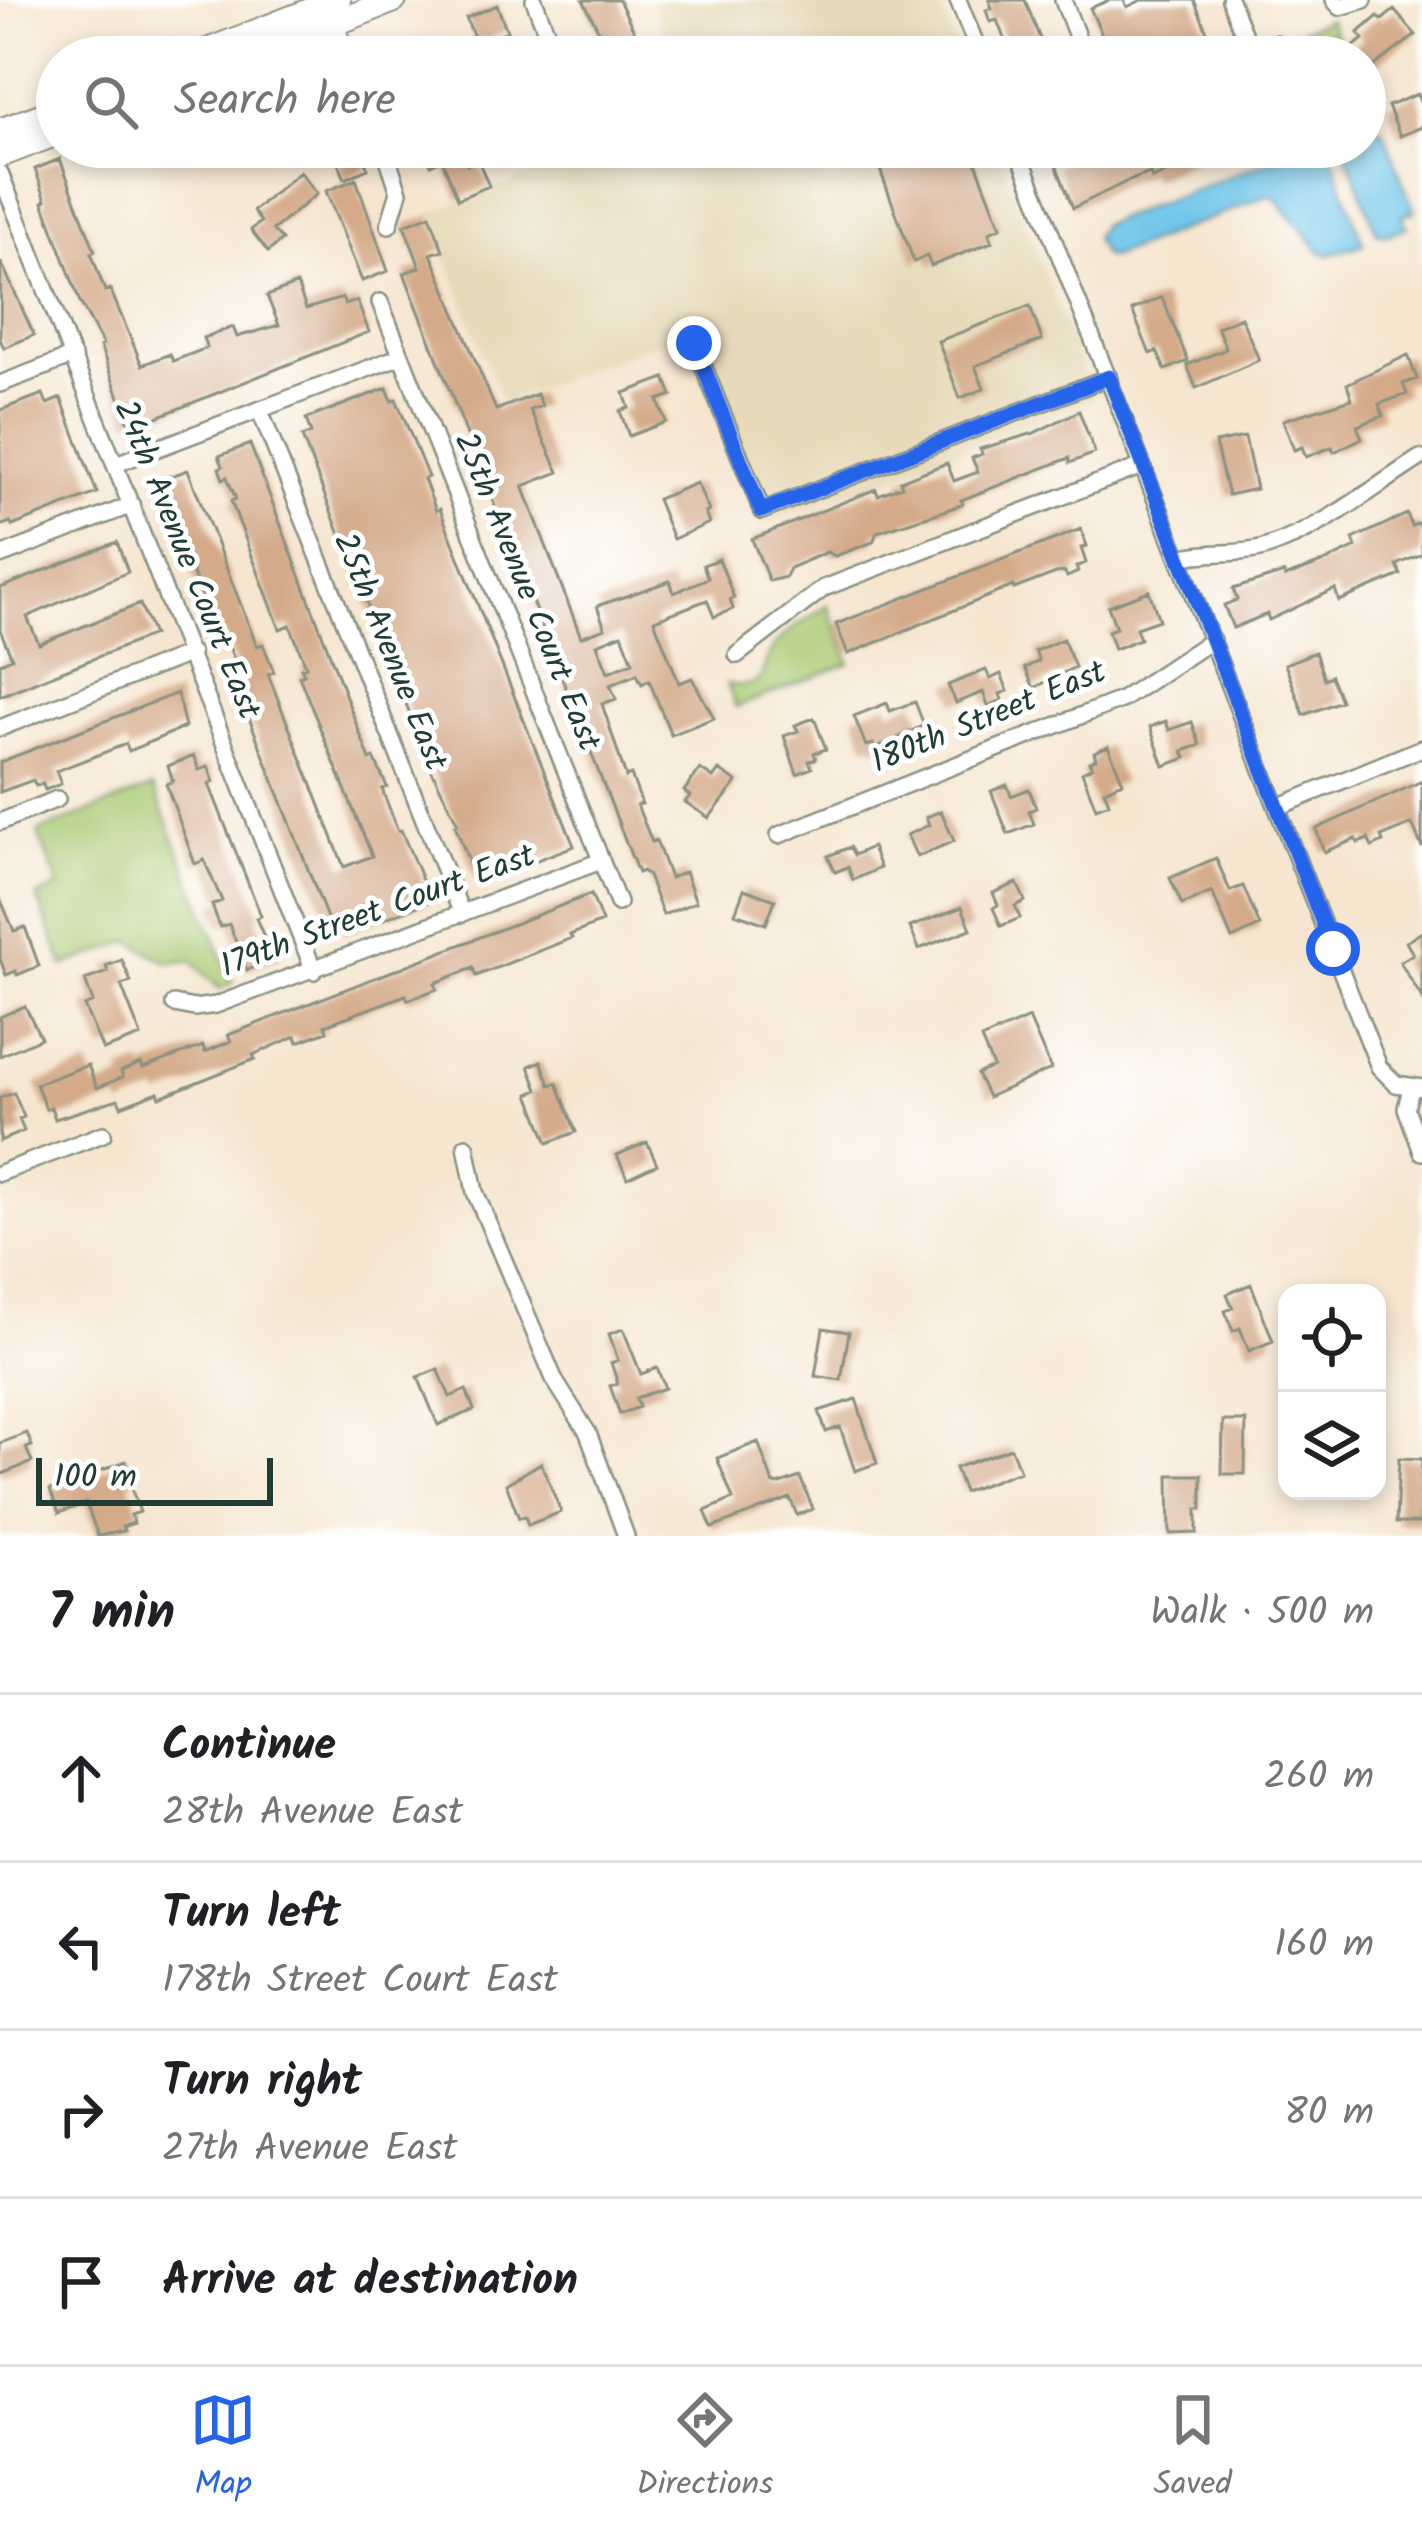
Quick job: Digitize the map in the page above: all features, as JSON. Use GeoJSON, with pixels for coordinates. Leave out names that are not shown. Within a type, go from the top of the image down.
{"type":"FeatureCollection","features":[{"type":"Feature","properties":{"kind":"main road"},"geometry":{"type":"LineString","coordinates":[[310,33],[313,21],[370,0]]}},
{"type":"Feature","properties":{"kind":"main road"},"geometry":{"type":"LineString","coordinates":[[259,36],[394,0]]}},
{"type":"Feature","properties":{"kind":"main road"},"geometry":{"type":"LineString","coordinates":[[302,36],[336,12]]}},
{"type":"Feature","properties":{"kind":"main road"},"geometry":{"type":"LineString","coordinates":[[0,131],[36,118]]}},
{"type":"Feature","properties":{"kind":"main road"},"geometry":{"type":"LineString","coordinates":[[0,155],[36,141]]}},
{"type":"Feature","properties":{"kind":"street"},"geometry":{"type":"LineString","coordinates":[[534,0],[548,36]]}},
{"type":"Feature","properties":{"kind":"street"},"geometry":{"type":"LineString","coordinates":[[958,0],[973,36]]}},
{"type":"Feature","properties":{"kind":"street"},"geometry":{"type":"LineString","coordinates":[[1063,0],[1077,36]]}},
{"type":"Feature","properties":{"kind":"street"},"geometry":{"type":"LineString","coordinates":[[1230,0],[1240,36]]}},
{"type":"Feature","properties":{"kind":"street"},"geometry":{"type":"LineString","coordinates":[[1334,0],[1340,7],[1364,0]]}},
{"type":"Feature","properties":{"kind":"street"},"geometry":{"type":"LineString","coordinates":[[388,225],[399,192],[391,168]]}},
{"type":"Feature","properties":{"kind":"street"},"geometry":{"type":"LineString","coordinates":[[1025,168],[1379,1067],[1396,1084],[1416,1088],[1406,1108],[1422,1152]]}},
{"type":"Feature","properties":{"kind":"street","name":"24th Avenue Court East"},"geometry":{"type":"LineString","coordinates":[[0,173],[314,970]]}},
{"type":"Feature","properties":{"kind":"street","name":"25th Avenue Court East"},"geometry":{"type":"LineString","coordinates":[[380,302],[618,903]]}},
{"type":"Feature","properties":{"kind":"street"},"geometry":{"type":"LineString","coordinates":[[694,343],[761,511],[1109,377]]}},
{"type":"Feature","properties":{"kind":"street"},"geometry":{"type":"LineString","coordinates":[[0,384],[73,356]]}},
{"type":"Feature","properties":{"kind":"street"},"geometry":{"type":"LineString","coordinates":[[116,464],[401,356]]}},
{"type":"Feature","properties":{"kind":"street","name":"25th Avenue East"},"geometry":{"type":"LineString","coordinates":[[260,411],[462,914]]}},
{"type":"Feature","properties":{"kind":"street"},"geometry":{"type":"LineString","coordinates":[[1180,558],[1202,551],[1260,549],[1320,525],[1420,458]]}},
{"type":"Feature","properties":{"kind":"street"},"geometry":{"type":"LineString","coordinates":[[737,655],[824,589],[1142,466]]}},
{"type":"Feature","properties":{"kind":"street"},"geometry":{"type":"LineString","coordinates":[[0,556],[132,505]]}},
{"type":"Feature","properties":{"kind":"street","name":"180th Street East"},"geometry":{"type":"LineString","coordinates":[[779,835],[1123,699],[1212,640]]}},
{"type":"Feature","properties":{"kind":"street"},"geometry":{"type":"LineString","coordinates":[[0,728],[191,653]]}},
{"type":"Feature","properties":{"kind":"street"},"geometry":{"type":"LineString","coordinates":[[1278,807],[1422,748]]}},
{"type":"Feature","properties":{"kind":"street"},"geometry":{"type":"LineString","coordinates":[[0,822],[57,800]]}},
{"type":"Feature","properties":{"kind":"street","name":"179th Street Court East"},"geometry":{"type":"LineString","coordinates":[[174,1004],[216,1005],[601,861]]}},
{"type":"Feature","properties":{"kind":"street"},"geometry":{"type":"LineString","coordinates":[[0,1173],[103,1134]]}},
{"type":"Feature","properties":{"kind":"street"},"geometry":{"type":"LineString","coordinates":[[466,1146],[475,1192],[555,1381],[588,1432],[626,1536]]}},
{"type":"Feature","properties":{"kind":"shaded area"},"geometry":{"type":"Polygon","coordinates":[[[652,0],[938,0],[953,36],[665,36],[652,0]]]}},
{"type":"Feature","properties":{"kind":"shaded area"},"geometry":{"type":"Polygon","coordinates":[[[547,168],[1004,168],[1094,400],[761,527],[682,333],[503,402],[428,214],[547,168]]]}},
{"type":"Feature","properties":{"kind":"green space"},"geometry":{"type":"Polygon","coordinates":[[[1329,19],[1336,36],[1287,36],[1329,19]]]}},
{"type":"Feature","properties":{"kind":"green space"},"geometry":{"type":"Polygon","coordinates":[[[828,605],[850,663],[736,707],[727,684],[757,681],[778,642],[828,605]]]}},
{"type":"Feature","properties":{"kind":"green space"},"geometry":{"type":"Polygon","coordinates":[[[153,787],[233,983],[220,989],[191,961],[167,962],[130,941],[64,966],[37,896],[59,887],[38,832],[153,787]]]}},
{"type":"Feature","properties":{"kind":"water"},"geometry":{"type":"Polygon","coordinates":[[[1386,137],[1414,211],[1402,215],[1407,227],[1387,235],[1377,233],[1352,168],[1386,168],[1386,137]]]}},
{"type":"Feature","properties":{"kind":"water"},"geometry":{"type":"Polygon","coordinates":[[[1251,168],[1336,168],[1363,244],[1329,255],[1320,251],[1274,196],[1110,258],[1094,238],[1101,225],[1251,168]]]}},
{"type":"Feature","properties":{"kind":"building"},"geometry":{"type":"Polygon","coordinates":[[[583,0],[619,0],[637,36],[601,36],[583,0]]]}},
{"type":"Feature","properties":{"kind":"building"},"geometry":{"type":"Polygon","coordinates":[[[989,0],[1025,0],[1039,36],[1003,36],[997,20],[990,22],[986,10],[992,8],[989,0]]]}},
{"type":"Feature","properties":{"kind":"building"},"geometry":{"type":"Polygon","coordinates":[[[1110,0],[1124,0],[1127,7],[1142,0],[1194,0],[1208,34],[1103,36],[1090,8],[1110,0]]]}},
{"type":"Feature","properties":{"kind":"building"},"geometry":{"type":"Polygon","coordinates":[[[497,5],[507,31],[473,36],[466,18],[497,5]]]}},
{"type":"Feature","properties":{"kind":"building"},"geometry":{"type":"Polygon","coordinates":[[[1394,10],[1416,35],[1386,57],[1386,36],[1358,33],[1378,16],[1382,20],[1394,10]]]}},
{"type":"Feature","properties":{"kind":"building"},"geometry":{"type":"Polygon","coordinates":[[[1417,94],[1422,127],[1400,136],[1388,106],[1417,94]]]}},
{"type":"Feature","properties":{"kind":"building"},"geometry":{"type":"Polygon","coordinates":[[[63,168],[105,291],[110,289],[142,365],[170,354],[173,361],[207,348],[203,338],[233,327],[237,337],[279,325],[267,296],[297,284],[306,309],[342,298],[345,305],[357,301],[369,332],[135,426],[133,419],[128,421],[103,345],[80,302],[35,169],[63,168]]]}},
{"type":"Feature","properties":{"kind":"building"},"geometry":{"type":"Polygon","coordinates":[[[341,168],[368,168],[368,169],[345,179],[341,168]]]}},
{"type":"Feature","properties":{"kind":"building"},"geometry":{"type":"Polygon","coordinates":[[[445,168],[481,168],[489,186],[458,199],[445,168]]]}},
{"type":"Feature","properties":{"kind":"building"},"geometry":{"type":"Polygon","coordinates":[[[880,168],[978,168],[1001,227],[989,232],[992,242],[931,266],[927,256],[914,262],[880,168]]]}},
{"type":"Feature","properties":{"kind":"building"},"geometry":{"type":"Polygon","coordinates":[[[1057,168],[1177,168],[1152,179],[1150,173],[1126,182],[1073,208],[1057,168]]]}},
{"type":"Feature","properties":{"kind":"building"},"geometry":{"type":"Polygon","coordinates":[[[300,172],[317,194],[273,230],[282,240],[268,252],[251,230],[261,222],[253,211],[300,172]]]}},
{"type":"Feature","properties":{"kind":"building"},"geometry":{"type":"Polygon","coordinates":[[[356,179],[388,271],[362,281],[326,191],[356,179]]]}},
{"type":"Feature","properties":{"kind":"building"},"geometry":{"type":"Polygon","coordinates":[[[430,215],[443,250],[431,254],[496,410],[537,394],[542,406],[530,410],[559,472],[523,486],[581,637],[605,628],[597,606],[670,581],[674,593],[708,578],[703,565],[719,559],[734,598],[730,599],[733,609],[714,617],[707,600],[654,620],[679,683],[692,678],[714,718],[671,735],[649,680],[642,684],[637,674],[610,685],[616,699],[602,704],[652,842],[656,840],[670,878],[685,872],[696,902],[663,915],[648,876],[638,873],[404,273],[420,267],[404,225],[430,215]],[[622,634],[597,644],[608,672],[633,662],[622,634]]]}},
{"type":"Feature","properties":{"kind":"building"},"geometry":{"type":"Polygon","coordinates":[[[1,262],[34,335],[4,348],[0,339],[1,262]]]}},
{"type":"Feature","properties":{"kind":"building"},"geometry":{"type":"Polygon","coordinates":[[[1162,297],[1188,361],[1165,370],[1157,351],[1150,354],[1132,310],[1162,297]]]}},
{"type":"Feature","properties":{"kind":"building"},"geometry":{"type":"Polygon","coordinates":[[[1030,306],[1042,340],[975,366],[984,389],[960,398],[938,341],[1030,306]]]}},
{"type":"Feature","properties":{"kind":"building"},"geometry":{"type":"Polygon","coordinates":[[[1241,317],[1259,360],[1196,388],[1187,365],[1226,349],[1217,327],[1241,317]]]}},
{"type":"Feature","properties":{"kind":"building"},"geometry":{"type":"Polygon","coordinates":[[[1408,355],[1417,379],[1403,384],[1407,394],[1379,404],[1383,416],[1357,426],[1362,438],[1334,452],[1332,447],[1306,457],[1302,447],[1294,450],[1283,420],[1352,399],[1347,384],[1408,355]]]}},
{"type":"Feature","properties":{"kind":"building"},"geometry":{"type":"Polygon","coordinates":[[[665,378],[672,395],[658,400],[666,422],[629,436],[620,411],[629,408],[624,393],[665,378]]]}},
{"type":"Feature","properties":{"kind":"building"},"geometry":{"type":"Polygon","coordinates":[[[387,388],[428,477],[424,479],[436,511],[440,509],[574,846],[477,883],[458,824],[433,773],[302,437],[311,433],[306,419],[387,388]]]}},
{"type":"Feature","properties":{"kind":"building"},"geometry":{"type":"Polygon","coordinates":[[[43,394],[47,404],[61,398],[97,493],[12,526],[10,522],[0,526],[0,410],[43,394]]]}},
{"type":"Feature","properties":{"kind":"building"},"geometry":{"type":"Polygon","coordinates":[[[1079,411],[1095,453],[1070,463],[1069,458],[961,500],[963,504],[877,532],[873,542],[835,556],[827,552],[790,568],[786,577],[769,581],[752,539],[876,489],[878,495],[902,486],[900,481],[947,463],[954,481],[978,472],[972,458],[982,454],[980,449],[1034,433],[1079,411]]]}},
{"type":"Feature","properties":{"kind":"building"},"geometry":{"type":"Polygon","coordinates":[[[1245,437],[1256,489],[1228,495],[1215,443],[1245,437]]]}},
{"type":"Feature","properties":{"kind":"building"},"geometry":{"type":"Polygon","coordinates":[[[250,444],[370,760],[374,758],[387,787],[382,789],[398,831],[431,901],[344,934],[339,919],[329,923],[230,669],[237,667],[225,636],[218,638],[157,481],[188,470],[257,646],[263,644],[274,672],[268,674],[344,867],[372,856],[299,676],[306,666],[290,625],[280,629],[231,501],[236,499],[219,468],[223,466],[219,456],[250,444]]]}},
{"type":"Feature","properties":{"kind":"building"},"geometry":{"type":"Polygon","coordinates":[[[697,483],[709,523],[673,539],[657,499],[697,483]]]}},
{"type":"Feature","properties":{"kind":"building"},"geometry":{"type":"Polygon","coordinates":[[[1407,514],[1412,526],[1419,523],[1422,531],[1422,554],[1397,565],[1401,575],[1339,601],[1335,589],[1269,620],[1267,614],[1233,628],[1224,605],[1237,600],[1233,589],[1324,562],[1356,547],[1353,539],[1407,514]]]}},
{"type":"Feature","properties":{"kind":"building"},"geometry":{"type":"Polygon","coordinates":[[[1081,529],[1086,563],[1076,567],[1078,572],[1067,577],[1065,572],[1056,573],[1013,586],[848,654],[836,624],[1081,529]]]}},
{"type":"Feature","properties":{"kind":"building"},"geometry":{"type":"Polygon","coordinates":[[[117,542],[128,572],[27,617],[39,644],[140,604],[153,635],[0,696],[0,663],[12,658],[0,630],[0,588],[117,542]]]}},
{"type":"Feature","properties":{"kind":"building"},"geometry":{"type":"Polygon","coordinates":[[[1149,591],[1159,620],[1136,628],[1140,639],[1114,649],[1108,631],[1116,628],[1108,606],[1149,591]]]}},
{"type":"Feature","properties":{"kind":"building"},"geometry":{"type":"Polygon","coordinates":[[[1063,639],[1075,667],[1034,688],[1025,668],[1039,661],[1035,651],[1063,639]]]}},
{"type":"Feature","properties":{"kind":"building"},"geometry":{"type":"Polygon","coordinates":[[[1315,652],[1324,679],[1331,676],[1341,701],[1304,715],[1285,664],[1315,652]]]}},
{"type":"Feature","properties":{"kind":"building"},"geometry":{"type":"Polygon","coordinates":[[[986,670],[990,679],[1001,674],[1008,691],[1000,694],[1002,700],[988,706],[983,692],[956,703],[948,685],[986,670]]]}},
{"type":"Feature","properties":{"kind":"building"},"geometry":{"type":"Polygon","coordinates":[[[177,693],[185,727],[129,751],[126,744],[56,771],[61,784],[45,790],[33,780],[0,792],[0,762],[177,693]]]}},
{"type":"Feature","properties":{"kind":"building"},"geometry":{"type":"Polygon","coordinates":[[[915,702],[924,725],[875,749],[873,744],[866,746],[854,716],[887,703],[890,711],[915,702]]]}},
{"type":"Feature","properties":{"kind":"building"},"geometry":{"type":"Polygon","coordinates":[[[814,718],[826,749],[814,753],[816,759],[809,761],[812,768],[797,774],[784,736],[798,731],[795,725],[814,718]]]}},
{"type":"Feature","properties":{"kind":"building"},"geometry":{"type":"Polygon","coordinates":[[[1166,721],[1169,730],[1192,722],[1200,745],[1183,751],[1186,758],[1164,766],[1150,727],[1166,721]]]}},
{"type":"Feature","properties":{"kind":"building"},"geometry":{"type":"Polygon","coordinates":[[[1108,746],[1123,782],[1104,790],[1109,803],[1096,808],[1082,772],[1092,767],[1089,762],[1096,759],[1094,752],[1108,746]]]}},
{"type":"Feature","properties":{"kind":"building"},"geometry":{"type":"Polygon","coordinates":[[[194,756],[199,770],[208,766],[214,782],[209,784],[261,916],[256,918],[267,944],[275,941],[281,957],[247,970],[229,924],[220,927],[212,905],[222,901],[204,860],[195,864],[166,784],[173,781],[168,766],[194,756]]]}},
{"type":"Feature","properties":{"kind":"building"},"geometry":{"type":"Polygon","coordinates":[[[700,769],[713,778],[719,770],[737,782],[709,818],[685,802],[690,796],[684,791],[700,769]]]}},
{"type":"Feature","properties":{"kind":"building"},"geometry":{"type":"Polygon","coordinates":[[[1422,781],[1422,848],[1412,824],[1381,837],[1383,842],[1372,847],[1368,839],[1358,843],[1356,839],[1324,852],[1316,829],[1422,781]]]}},
{"type":"Feature","properties":{"kind":"building"},"geometry":{"type":"Polygon","coordinates":[[[1007,785],[1011,796],[1029,789],[1036,808],[1029,811],[1034,824],[1008,834],[991,791],[1007,785]]]}},
{"type":"Feature","properties":{"kind":"building"},"geometry":{"type":"Polygon","coordinates":[[[941,811],[954,841],[917,857],[907,835],[929,825],[926,817],[941,811]]]}},
{"type":"Feature","properties":{"kind":"building"},"geometry":{"type":"Polygon","coordinates":[[[850,847],[854,855],[872,847],[880,868],[853,880],[848,867],[835,872],[828,856],[850,847]]]}},
{"type":"Feature","properties":{"kind":"building"},"geometry":{"type":"Polygon","coordinates":[[[1216,858],[1230,891],[1243,886],[1260,926],[1232,939],[1212,892],[1182,905],[1170,878],[1216,858]]]}},
{"type":"Feature","properties":{"kind":"building"},"geometry":{"type":"Polygon","coordinates":[[[1017,883],[1025,901],[1015,906],[1020,918],[1001,926],[993,893],[1017,883]]]}},
{"type":"Feature","properties":{"kind":"building"},"geometry":{"type":"Polygon","coordinates":[[[744,889],[775,900],[766,924],[735,913],[744,889]]]}},
{"type":"Feature","properties":{"kind":"building"},"geometry":{"type":"Polygon","coordinates":[[[591,894],[602,922],[570,935],[572,938],[476,976],[473,968],[435,983],[437,989],[408,1000],[406,995],[325,1025],[327,1031],[298,1042],[296,1036],[253,1055],[255,1059],[160,1097],[158,1092],[121,1106],[118,1099],[55,1119],[36,1084],[88,1065],[97,1088],[141,1063],[143,1068],[203,1046],[205,1052],[231,1041],[228,1035],[591,894]]]}},
{"type":"Feature","properties":{"kind":"building"},"geometry":{"type":"Polygon","coordinates":[[[0,898],[14,931],[25,927],[39,966],[17,975],[16,971],[6,975],[0,959],[0,898]]]}},
{"type":"Feature","properties":{"kind":"building"},"geometry":{"type":"Polygon","coordinates":[[[962,907],[971,929],[919,949],[910,927],[962,907]]]}},
{"type":"Feature","properties":{"kind":"building"},"geometry":{"type":"Polygon","coordinates":[[[1422,932],[1422,998],[1400,962],[1413,954],[1406,942],[1422,932]]]}},
{"type":"Feature","properties":{"kind":"building"},"geometry":{"type":"Polygon","coordinates":[[[122,960],[131,982],[121,985],[141,1036],[103,1050],[84,1006],[93,1002],[85,980],[108,972],[106,966],[122,960]]]}},
{"type":"Feature","properties":{"kind":"building"},"geometry":{"type":"Polygon","coordinates":[[[25,1006],[41,1038],[0,1056],[0,1017],[25,1006]]]}},
{"type":"Feature","properties":{"kind":"building"},"geometry":{"type":"Polygon","coordinates":[[[1029,1018],[1051,1069],[988,1097],[977,1074],[993,1067],[981,1039],[1029,1018]]]}},
{"type":"Feature","properties":{"kind":"building"},"geometry":{"type":"Polygon","coordinates":[[[541,1061],[550,1085],[557,1083],[576,1132],[548,1143],[529,1094],[538,1090],[529,1066],[541,1061]]]}},
{"type":"Feature","properties":{"kind":"building"},"geometry":{"type":"Polygon","coordinates":[[[14,1093],[24,1131],[0,1141],[0,1098],[14,1093]]]}},
{"type":"Feature","properties":{"kind":"building"},"geometry":{"type":"Polygon","coordinates":[[[647,1142],[657,1164],[627,1178],[617,1155],[647,1142]]]}},
{"type":"Feature","properties":{"kind":"building"},"geometry":{"type":"Polygon","coordinates":[[[1251,1284],[1273,1341],[1249,1351],[1240,1328],[1233,1331],[1225,1311],[1233,1308],[1227,1294],[1251,1284]]]}},
{"type":"Feature","properties":{"kind":"building"},"geometry":{"type":"Polygon","coordinates":[[[823,1328],[849,1332],[841,1380],[815,1376],[823,1328]]]}},
{"type":"Feature","properties":{"kind":"building"},"geometry":{"type":"Polygon","coordinates":[[[623,1329],[641,1374],[657,1368],[665,1388],[636,1398],[639,1407],[620,1414],[610,1386],[618,1383],[611,1363],[618,1360],[609,1334],[623,1329]]]}},
{"type":"Feature","properties":{"kind":"building"},"geometry":{"type":"Polygon","coordinates":[[[438,1369],[450,1397],[466,1390],[474,1410],[438,1425],[418,1377],[438,1369]]]}},
{"type":"Feature","properties":{"kind":"building"},"geometry":{"type":"Polygon","coordinates":[[[856,1399],[877,1463],[855,1471],[840,1427],[826,1432],[819,1411],[856,1399]]]}},
{"type":"Feature","properties":{"kind":"building"},"geometry":{"type":"Polygon","coordinates":[[[1223,1421],[1246,1421],[1245,1474],[1222,1474],[1223,1421]]]}},
{"type":"Feature","properties":{"kind":"building"},"geometry":{"type":"Polygon","coordinates":[[[27,1433],[32,1462],[0,1475],[0,1443],[27,1433]]]}},
{"type":"Feature","properties":{"kind":"building"},"geometry":{"type":"Polygon","coordinates":[[[758,1442],[773,1483],[800,1477],[813,1509],[797,1515],[790,1498],[712,1528],[705,1511],[733,1499],[717,1458],[758,1442]]]}},
{"type":"Feature","properties":{"kind":"building"},"geometry":{"type":"Polygon","coordinates":[[[1011,1448],[1020,1471],[964,1492],[955,1468],[1011,1448]]]}},
{"type":"Feature","properties":{"kind":"building"},"geometry":{"type":"Polygon","coordinates":[[[1399,1458],[1422,1459],[1420,1523],[1396,1523],[1399,1458]]]}},
{"type":"Feature","properties":{"kind":"building"},"geometry":{"type":"Polygon","coordinates":[[[126,1461],[140,1512],[131,1515],[134,1523],[122,1527],[124,1531],[98,1536],[86,1503],[59,1513],[50,1490],[126,1461]]]}},
{"type":"Feature","properties":{"kind":"building"},"geometry":{"type":"Polygon","coordinates":[[[541,1463],[561,1512],[528,1525],[525,1516],[519,1518],[506,1484],[541,1463]]]}},
{"type":"Feature","properties":{"kind":"building"},"geometry":{"type":"Polygon","coordinates":[[[1169,1475],[1202,1475],[1197,1533],[1170,1534],[1169,1475]]]}},
{"type":"Feature","properties":{"kind":"route"},"geometry":{"type":"LineString","coordinates":[[694,343],[761,511],[1109,377],[1333,949]]}}]}
